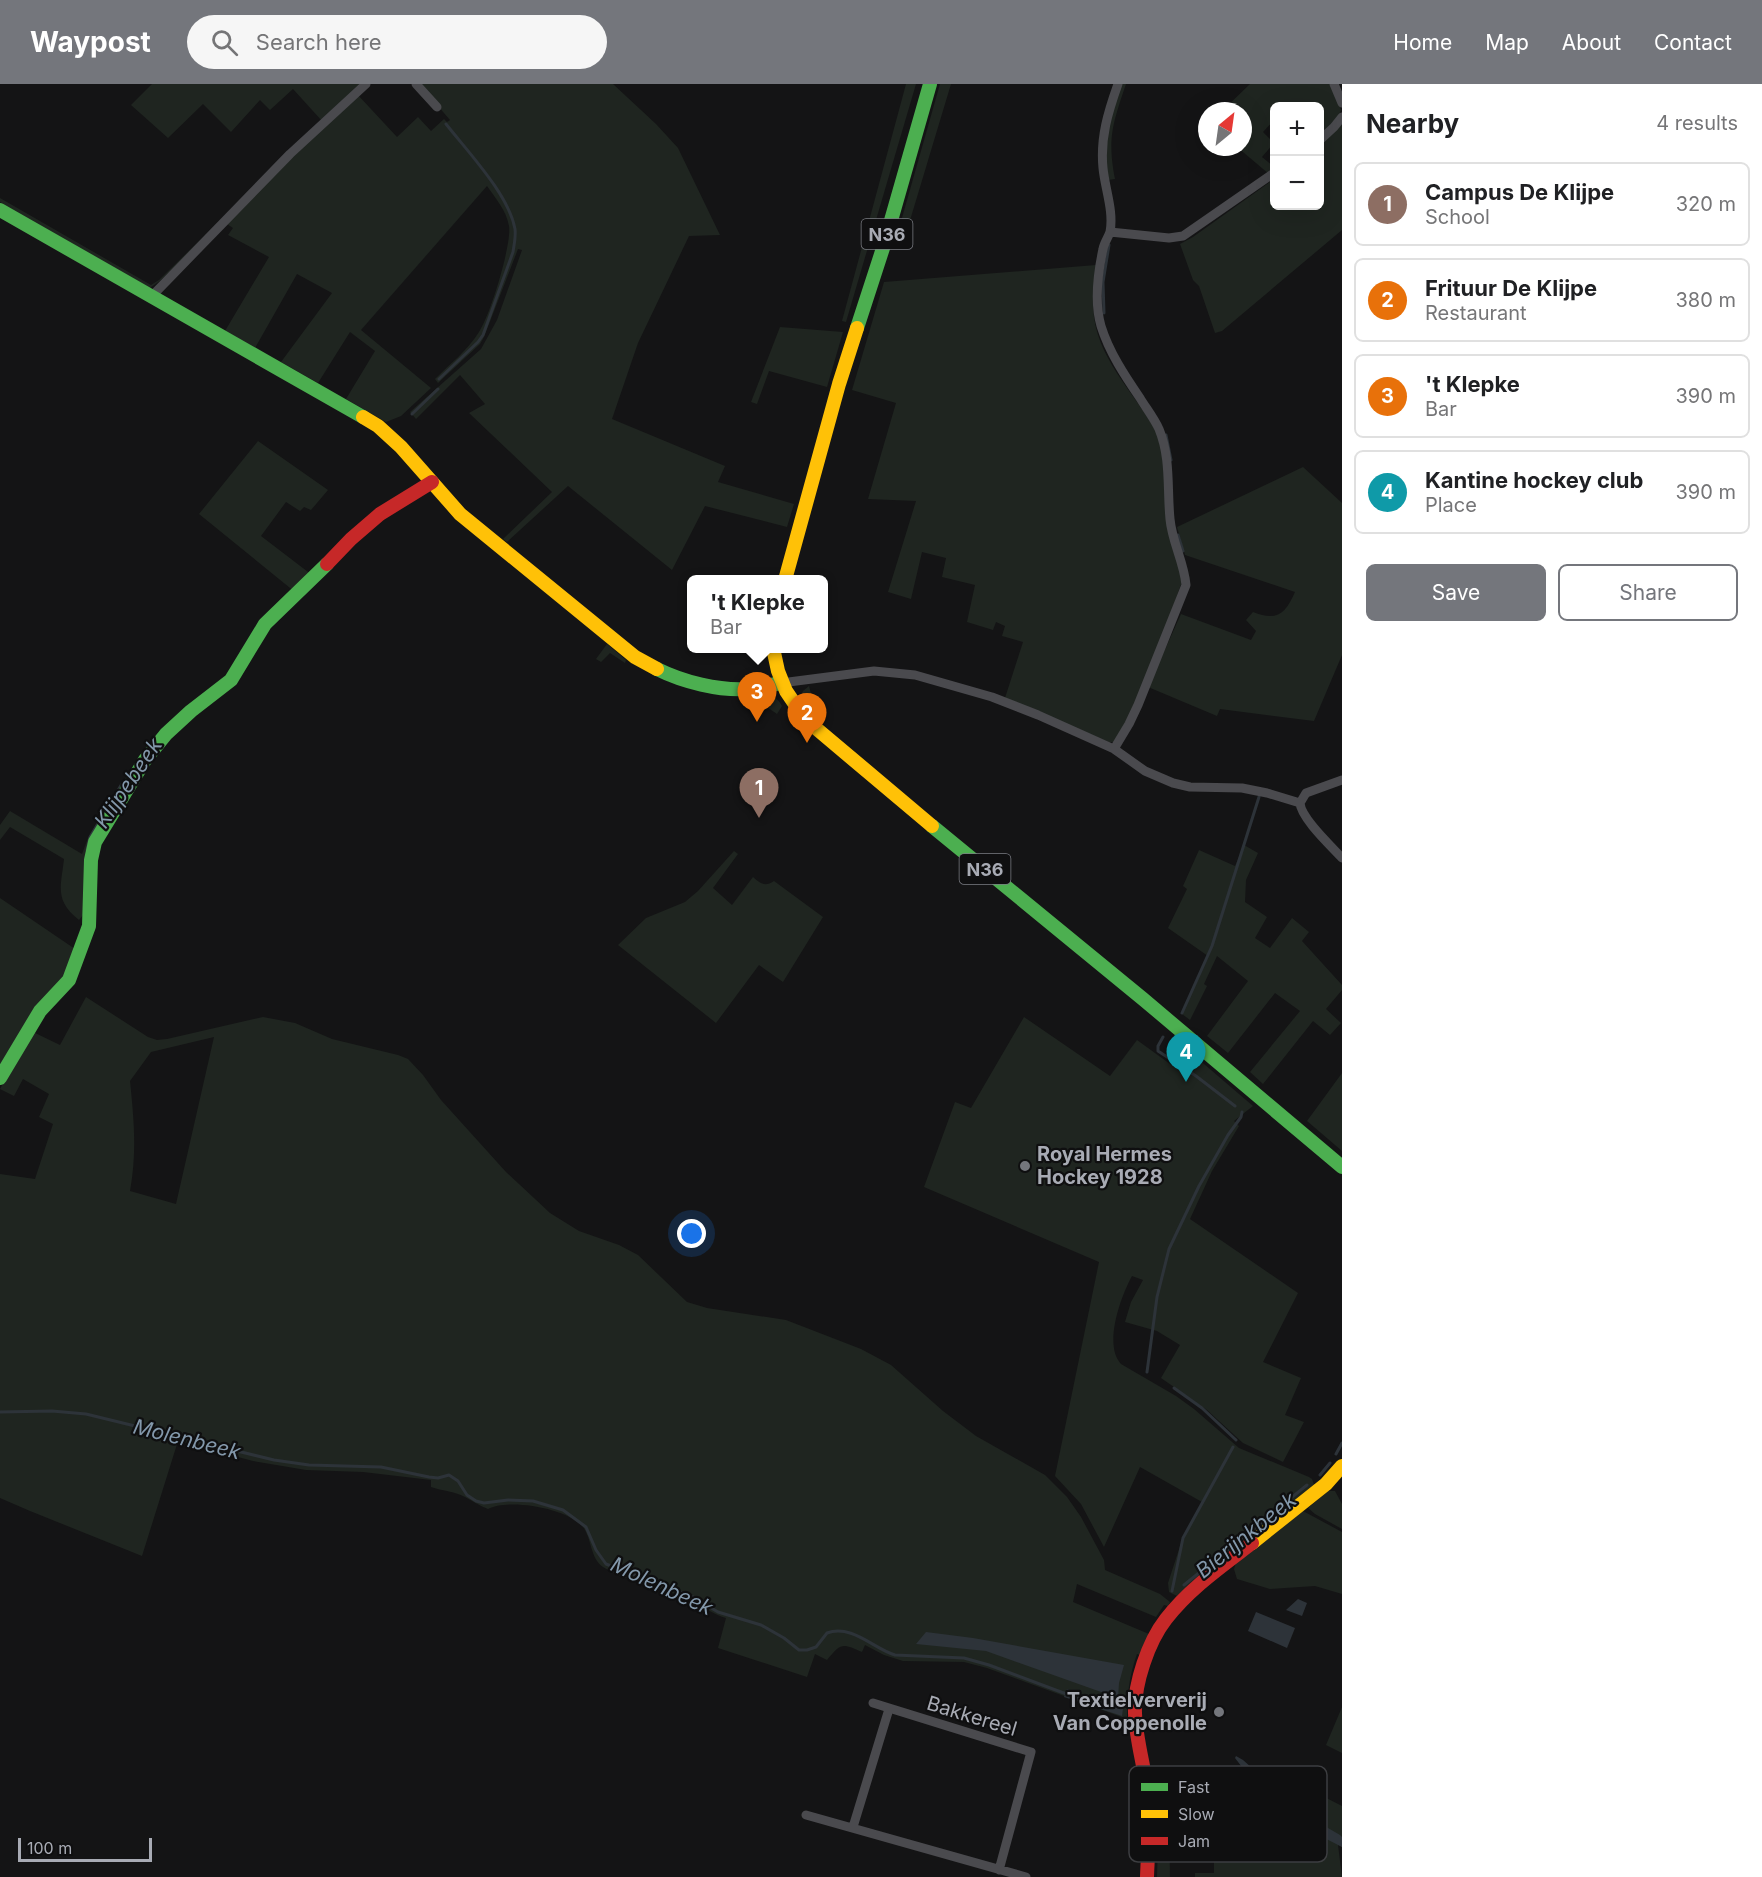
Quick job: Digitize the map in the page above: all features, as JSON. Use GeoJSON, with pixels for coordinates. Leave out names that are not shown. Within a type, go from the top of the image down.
{"type":"FeatureCollection","features":[{"type":"Feature","properties":{"kind":"street"},"geometry":{"type":"LineString","coordinates":[[152,296],[290,154],[366,84]]}},
{"type":"Feature","properties":{"kind":"street"},"geometry":{"type":"LineString","coordinates":[[416,84],[437,107]]}},
{"type":"Feature","properties":{"kind":"street","name":"N36"},"geometry":{"type":"LineString","coordinates":[[786,575],[836,394],[884,245],[930,84]]}},
{"type":"Feature","properties":{"kind":"street"},"geometry":{"type":"LineString","coordinates":[[1114,749],[1142,696],[1186,585],[1170,521],[1167,458],[1161,432],[1125,377],[1100,322],[1099,272],[1103,247],[1110,232],[1102,140],[1107,115],[1118,84]]}},
{"type":"Feature","properties":{"kind":"street"},"geometry":{"type":"LineString","coordinates":[[1334,84],[1342,103]]}},
{"type":"Feature","properties":{"kind":"street"},"geometry":{"type":"LineString","coordinates":[[1324,136],[1342,117]]}},
{"type":"Feature","properties":{"kind":"street"},"geometry":{"type":"LineString","coordinates":[[1110,232],[1169,238],[1183,236],[1270,175]]}},
{"type":"Feature","properties":{"kind":"street"},"geometry":{"type":"LineString","coordinates":[[0,210],[369,420],[398,443],[460,514],[635,657],[677,679],[709,686],[747,689],[874,671],[915,675],[1016,706],[1114,749],[1145,771],[1173,783],[1190,787],[1242,788],[1300,803]]}},
{"type":"Feature","properties":{"kind":"street"},"geometry":{"type":"LineString","coordinates":[[0,1078],[40,1011],[69,980],[89,926],[91,860],[95,842],[145,760],[166,734],[231,680],[265,624],[356,534],[380,514],[432,482]]}},
{"type":"Feature","properties":{"kind":"street","name":"N36"},"geometry":{"type":"LineString","coordinates":[[774,653],[781,683],[796,709],[821,735],[1160,1013],[1342,1167]]}},
{"type":"Feature","properties":{"kind":"street"},"geometry":{"type":"LineString","coordinates":[[1342,780],[1306,793],[1300,803],[1300,808],[1308,819],[1342,858]]}},
{"type":"Feature","properties":{"kind":"street"},"geometry":{"type":"LineString","coordinates":[[1143,1766],[1135,1714],[1140,1678],[1148,1652],[1158,1631],[1172,1610],[1213,1574],[1326,1484],[1342,1466]]}},
{"type":"Feature","properties":{"kind":"street","name":"Bakkereel"},"geometry":{"type":"LineString","coordinates":[[873,1703],[1031,1752],[999,1870]]}},
{"type":"Feature","properties":{"kind":"street"},"geometry":{"type":"LineString","coordinates":[[853,1827],[889,1709]]}},
{"type":"Feature","properties":{"kind":"street"},"geometry":{"type":"LineString","coordinates":[[806,1815],[1026,1877]]}},
{"type":"Feature","properties":{"kind":"street"},"geometry":{"type":"LineString","coordinates":[[1147,1877],[1148,1862]]}},
{"type":"Feature","properties":{"kind":"shaded area"},"geometry":{"type":"Polygon","coordinates":[[[152,84],[362,84],[322,121],[293,89],[270,110],[260,100],[231,132],[203,104],[168,138],[131,105],[152,84]]]}},
{"type":"Feature","properties":{"kind":"shaded area"},"geometry":{"type":"Polygon","coordinates":[[[419,84],[613,84],[678,148],[720,235],[689,236],[638,343],[612,419],[725,466],[718,482],[794,504],[787,527],[705,506],[672,570],[568,486],[507,542],[503,539],[552,492],[469,413],[485,404],[460,375],[416,419],[410,412],[481,349],[497,320],[522,250],[518,249],[480,344],[438,383],[435,379],[475,339],[484,324],[504,263],[509,235],[508,220],[487,186],[361,330],[431,388],[401,416],[386,422],[346,399],[375,351],[350,332],[318,383],[281,362],[332,293],[297,274],[255,348],[225,331],[269,257],[228,235],[233,228],[224,222],[357,94],[397,137],[418,117],[431,131],[444,119],[447,122],[450,120],[419,84]]]}},
{"type":"Feature","properties":{"kind":"shaded area"},"geometry":{"type":"Polygon","coordinates":[[[906,84],[916,84],[846,322],[842,321],[906,84]]]}},
{"type":"Feature","properties":{"kind":"shaded area"},"geometry":{"type":"Polygon","coordinates":[[[940,84],[951,84],[902,247],[894,246],[940,84]]]}},
{"type":"Feature","properties":{"kind":"shaded area"},"geometry":{"type":"Polygon","coordinates":[[[1120,84],[1126,84],[1113,131],[1112,152],[1115,179],[1108,180],[1104,139],[1120,84]]]}},
{"type":"Feature","properties":{"kind":"shaded area"},"geometry":{"type":"Polygon","coordinates":[[[1250,84],[1333,84],[1341,110],[1336,122],[1324,133],[1324,102],[1270,102],[1270,124],[1263,132],[1270,139],[1270,148],[1262,157],[1270,164],[1269,174],[1248,156],[1252,156],[1252,102],[1231,102],[1250,84]]]}},
{"type":"Feature","properties":{"kind":"shaded area"},"geometry":{"type":"Polygon","coordinates":[[[1342,124],[1342,230],[1222,331],[1215,333],[1199,286],[1193,280],[1180,244],[1270,182],[1270,210],[1324,210],[1324,141],[1342,124]]]}},
{"type":"Feature","properties":{"kind":"shaded area"},"geometry":{"type":"Polygon","coordinates":[[[0,198],[151,285],[159,280],[240,201],[161,280],[150,288],[0,202],[0,198]]]}},
{"type":"Feature","properties":{"kind":"shaded area"},"geometry":{"type":"Polygon","coordinates":[[[1096,265],[1093,310],[1098,334],[1112,365],[1160,439],[1183,579],[1144,687],[1115,742],[1109,742],[1005,698],[1023,642],[1002,636],[1005,626],[996,622],[993,630],[967,622],[975,585],[942,577],[946,558],[922,552],[911,599],[888,592],[916,501],[868,499],[896,403],[852,390],[884,282],[1096,265]]]}},
{"type":"Feature","properties":{"kind":"shaded area"},"geometry":{"type":"Polygon","coordinates":[[[780,327],[843,332],[827,387],[769,371],[757,404],[751,402],[780,327]]]}},
{"type":"Feature","properties":{"kind":"shaded area"},"geometry":{"type":"Polygon","coordinates":[[[258,441],[328,490],[311,510],[304,507],[300,511],[286,502],[261,536],[312,575],[295,592],[199,514],[258,441]]]}},
{"type":"Feature","properties":{"kind":"shaded area"},"geometry":{"type":"Polygon","coordinates":[[[1303,467],[1342,503],[1342,655],[1314,721],[1220,709],[1217,716],[1148,687],[1181,614],[1251,640],[1256,631],[1246,620],[1253,612],[1268,616],[1280,614],[1295,592],[1185,555],[1177,527],[1303,467]]]}},
{"type":"Feature","properties":{"kind":"shaded area"},"geometry":{"type":"Polygon","coordinates":[[[607,644],[626,660],[625,663],[610,653],[601,662],[596,659],[607,644]]]}},
{"type":"Feature","properties":{"kind":"shaded area"},"geometry":{"type":"Polygon","coordinates":[[[809,686],[816,712],[801,695],[809,686]]]}},
{"type":"Feature","properties":{"kind":"shaded area"},"geometry":{"type":"Polygon","coordinates":[[[766,695],[776,698],[782,706],[777,714],[761,703],[766,695]]]}},
{"type":"Feature","properties":{"kind":"shaded area"},"geometry":{"type":"Polygon","coordinates":[[[108,804],[112,806],[93,837],[83,915],[79,920],[71,913],[62,899],[64,859],[10,827],[0,840],[0,825],[10,811],[82,854],[88,838],[108,804]]]}},
{"type":"Feature","properties":{"kind":"shaded area"},"geometry":{"type":"Polygon","coordinates":[[[1244,845],[1258,853],[1246,880],[1245,902],[1267,917],[1255,938],[1270,948],[1292,918],[1309,932],[1302,941],[1342,985],[1342,990],[1326,1009],[1341,1023],[1330,1035],[1313,1021],[1263,1084],[1250,1072],[1300,1011],[1275,993],[1228,1053],[1207,1036],[1248,981],[1217,956],[1204,984],[1207,986],[1190,1020],[1182,1014],[1208,956],[1168,928],[1187,889],[1183,886],[1199,850],[1235,866],[1244,845]]]}},
{"type":"Feature","properties":{"kind":"shaded area"},"geometry":{"type":"Polygon","coordinates":[[[734,851],[738,854],[713,888],[732,905],[753,877],[763,884],[774,881],[823,917],[783,982],[759,965],[716,1023],[618,945],[646,918],[685,902],[734,851]]]}},
{"type":"Feature","properties":{"kind":"shaded area"},"geometry":{"type":"Polygon","coordinates":[[[0,898],[78,951],[73,965],[0,1074],[0,898]]]}},
{"type":"Feature","properties":{"kind":"shaded area"},"geometry":{"type":"Polygon","coordinates":[[[86,997],[148,1037],[157,1040],[263,1017],[295,1023],[332,1039],[408,1059],[441,1100],[506,1172],[550,1213],[579,1231],[619,1245],[638,1255],[687,1302],[707,1308],[786,1320],[861,1349],[891,1365],[943,1411],[976,1436],[1045,1475],[1067,1497],[1081,1517],[1104,1560],[1105,1570],[1160,1594],[1170,1602],[1168,1606],[1164,1605],[1156,1617],[1077,1584],[1073,1602],[1149,1634],[1140,1655],[1137,1654],[1132,1670],[1127,1719],[987,1668],[964,1662],[903,1661],[884,1655],[865,1645],[862,1652],[842,1646],[827,1660],[815,1654],[807,1677],[718,1648],[726,1618],[685,1598],[603,1567],[596,1559],[586,1532],[575,1520],[552,1510],[523,1505],[509,1504],[488,1509],[461,1495],[431,1487],[431,1480],[363,1472],[306,1470],[253,1461],[178,1441],[142,1556],[0,1498],[0,1174],[35,1179],[53,1124],[39,1117],[49,1094],[23,1079],[14,1096],[0,1089],[31,1031],[60,1045],[86,997]],[[214,1037],[151,1052],[130,1081],[134,1149],[130,1191],[176,1204],[214,1037]]]}},
{"type":"Feature","properties":{"kind":"shaded area"},"geometry":{"type":"Polygon","coordinates":[[[1024,1017],[1110,1076],[1137,1040],[1177,1069],[1190,1052],[1253,1106],[1234,1121],[1239,1126],[1212,1171],[1190,1219],[1298,1293],[1263,1362],[1301,1378],[1285,1415],[1304,1422],[1283,1462],[1243,1443],[1207,1410],[1161,1378],[1180,1345],[1157,1331],[1125,1322],[1131,1302],[1143,1280],[1132,1276],[1119,1308],[1114,1345],[1116,1356],[1121,1364],[1176,1396],[1239,1448],[1309,1477],[1314,1485],[1177,1596],[1169,1592],[1168,1583],[1183,1537],[1202,1502],[1140,1467],[1104,1547],[1081,1504],[1055,1476],[1099,1262],[924,1187],[955,1102],[971,1108],[1024,1017]]]}},
{"type":"Feature","properties":{"kind":"shaded area"},"geometry":{"type":"Polygon","coordinates":[[[1342,1073],[1342,1151],[1307,1121],[1342,1073]]]}},
{"type":"Feature","properties":{"kind":"shaded area"},"geometry":{"type":"Polygon","coordinates":[[[1328,1491],[1335,1491],[1342,1504],[1342,1529],[1308,1508],[1328,1491]]]}},
{"type":"Feature","properties":{"kind":"shaded area"},"geometry":{"type":"Polygon","coordinates":[[[1303,1511],[1342,1532],[1342,1594],[1315,1586],[1270,1589],[1237,1579],[1234,1569],[1236,1563],[1303,1511]]]}},
{"type":"Feature","properties":{"kind":"shaded area"},"geometry":{"type":"Polygon","coordinates":[[[1298,1599],[1307,1603],[1302,1616],[1286,1610],[1298,1599]]]}},
{"type":"Feature","properties":{"kind":"shaded area"},"geometry":{"type":"Polygon","coordinates":[[[1256,1612],[1295,1628],[1287,1648],[1248,1631],[1256,1612]]]}},
{"type":"Feature","properties":{"kind":"shaded area"},"geometry":{"type":"Polygon","coordinates":[[[926,1632],[973,1638],[1124,1665],[1118,1698],[986,1651],[916,1644],[926,1632]]]}},
{"type":"Feature","properties":{"kind":"shaded area"},"geometry":{"type":"Polygon","coordinates":[[[1067,1689],[1123,1708],[1122,1716],[1064,1697],[1067,1689]]]}},
{"type":"Feature","properties":{"kind":"shaded area"},"geometry":{"type":"Polygon","coordinates":[[[1342,1707],[1342,1753],[1326,1745],[1342,1707]]]}},
{"type":"Feature","properties":{"kind":"shaded area"},"geometry":{"type":"Polygon","coordinates":[[[1236,1756],[1250,1766],[1241,1766],[1235,1758],[1236,1756]]]}},
{"type":"Feature","properties":{"kind":"shaded area"},"geometry":{"type":"Polygon","coordinates":[[[1327,1798],[1342,1806],[1342,1847],[1338,1845],[1342,1877],[1195,1877],[1195,1873],[1214,1873],[1214,1862],[1327,1862],[1327,1798]]]}},
{"type":"Feature","properties":{"kind":"shaded area"},"geometry":{"type":"Polygon","coordinates":[[[1327,1827],[1342,1837],[1342,1847],[1327,1839],[1327,1827]]]}},
{"type":"Feature","properties":{"kind":"shaded area"},"geometry":{"type":"Polygon","coordinates":[[[1157,1862],[1170,1862],[1170,1877],[1157,1877],[1157,1862]]]}},
{"type":"Feature","properties":{"kind":"waterway","name":"Klijpebeek"},"geometry":{"type":"LineString","coordinates":[[439,379],[483,335],[513,252],[515,235],[505,202],[446,124]]}},
{"type":"Feature","properties":{"kind":"waterway"},"geometry":{"type":"LineString","coordinates":[[1104,313],[1103,282],[1109,245]]}},
{"type":"Feature","properties":{"kind":"waterway","name":"Klijpebeek"},"geometry":{"type":"LineString","coordinates":[[412,414],[438,389]]}},
{"type":"Feature","properties":{"kind":"waterway"},"geometry":{"type":"LineString","coordinates":[[1166,435],[1171,460]]}},
{"type":"Feature","properties":{"kind":"waterway"},"geometry":{"type":"LineString","coordinates":[[1178,535],[1183,551]]}},
{"type":"Feature","properties":{"kind":"waterway","name":"Klijpebeek"},"geometry":{"type":"LineString","coordinates":[[87,850],[90,837],[123,782]]}},
{"type":"Feature","properties":{"kind":"waterway"},"geometry":{"type":"LineString","coordinates":[[1182,1013],[1212,946],[1259,797]]}},
{"type":"Feature","properties":{"kind":"waterway"},"geometry":{"type":"LineString","coordinates":[[1163,1037],[1158,1051],[1235,1106]]}},
{"type":"Feature","properties":{"kind":"waterway"},"geometry":{"type":"LineString","coordinates":[[1147,1372],[1157,1297],[1169,1249],[1199,1186],[1242,1112]]}},
{"type":"Feature","properties":{"kind":"waterway"},"geometry":{"type":"LineString","coordinates":[[1174,1388],[1202,1408],[1236,1440]]}},
{"type":"Feature","properties":{"kind":"waterway","name":"Molenbeek"},"geometry":{"type":"LineString","coordinates":[[0,1412],[52,1411],[86,1414],[274,1460],[309,1465],[381,1467],[438,1478],[449,1475],[458,1481],[467,1495],[476,1501],[484,1503],[508,1500],[533,1501],[563,1510],[586,1527],[596,1550],[606,1564],[693,1597],[718,1612],[761,1625],[799,1650],[816,1647],[827,1633],[845,1632],[854,1634],[895,1655],[964,1658],[1069,1695]]}},
{"type":"Feature","properties":{"kind":"waterway","name":"Bierijnkbeek"},"geometry":{"type":"LineString","coordinates":[[1336,1454],[1342,1443]]}},
{"type":"Feature","properties":{"kind":"waterway"},"geometry":{"type":"LineString","coordinates":[[1172,1591],[1183,1538],[1233,1447]]}},
{"type":"Feature","properties":{"kind":"waterway","name":"Bierijnkbeek"},"geometry":{"type":"LineString","coordinates":[[1320,1475],[1330,1463]]}},
{"type":"Feature","properties":{"kind":"waterway","name":"Bierijnkbeek"},"geometry":{"type":"LineString","coordinates":[[1184,1585],[1307,1485]]}},
{"type":"Feature","properties":{"kind":"traffic: fast"},"geometry":{"type":"LineString","coordinates":[[857,328],[884,245],[930,84]]}},
{"type":"Feature","properties":{"kind":"traffic: fast"},"geometry":{"type":"LineString","coordinates":[[0,210],[363,417]]}},
{"type":"Feature","properties":{"kind":"traffic: fast"},"geometry":{"type":"LineString","coordinates":[[0,1078],[40,1011],[69,980],[89,926],[91,860],[95,842],[145,760],[166,734],[231,680],[265,624],[327,564]]}},
{"type":"Feature","properties":{"kind":"traffic: fast"},"geometry":{"type":"LineString","coordinates":[[657,669],[690,682],[725,689],[748,689],[781,683]]}},
{"type":"Feature","properties":{"kind":"traffic: fast"},"geometry":{"type":"LineString","coordinates":[[932,826],[1143,999],[1342,1167]]}},
{"type":"Feature","properties":{"kind":"traffic: slow"},"geometry":{"type":"LineString","coordinates":[[786,575],[839,384],[857,328]]}},
{"type":"Feature","properties":{"kind":"traffic: slow"},"geometry":{"type":"LineString","coordinates":[[363,417],[378,426],[401,447],[460,514],[635,657],[657,669]]}},
{"type":"Feature","properties":{"kind":"traffic: slow"},"geometry":{"type":"LineString","coordinates":[[774,653],[786,691],[805,719],[932,826]]}},
{"type":"Feature","properties":{"kind":"traffic: slow"},"geometry":{"type":"LineString","coordinates":[[1252,1543],[1326,1484],[1342,1466]]}},
{"type":"Feature","properties":{"kind":"traffic: jam"},"geometry":{"type":"LineString","coordinates":[[327,564],[380,514],[432,482]]}},
{"type":"Feature","properties":{"kind":"traffic: jam"},"geometry":{"type":"LineString","coordinates":[[1143,1766],[1137,1735],[1135,1702],[1143,1664],[1153,1639],[1166,1619],[1185,1598],[1206,1578],[1252,1543]]}},
{"type":"Feature","properties":{"kind":"traffic: jam"},"geometry":{"type":"LineString","coordinates":[[1147,1877],[1148,1862]]}},
{"type":"Feature","properties":{"kind":"place","name":"'t Klepke"},"geometry":{"type":"Point","coordinates":[757,722]}},
{"type":"Feature","properties":{"kind":"place","name":"Frituur De Klijpe"},"geometry":{"type":"Point","coordinates":[807,743]}},
{"type":"Feature","properties":{"kind":"place","name":"Campus De Klijpe"},"geometry":{"type":"Point","coordinates":[759,818]}},
{"type":"Feature","properties":{"kind":"place","name":"Kantine hockey club"},"geometry":{"type":"Point","coordinates":[1186,1082]}},
{"type":"Feature","properties":{"kind":"place","name":"Royal Hermes Hockey 1928"},"geometry":{"type":"Point","coordinates":[1025,1166]}},
{"type":"Feature","properties":{"kind":"place","name":"Textielververij Van Coppenolle"},"geometry":{"type":"Point","coordinates":[1219,1712]}}]}
